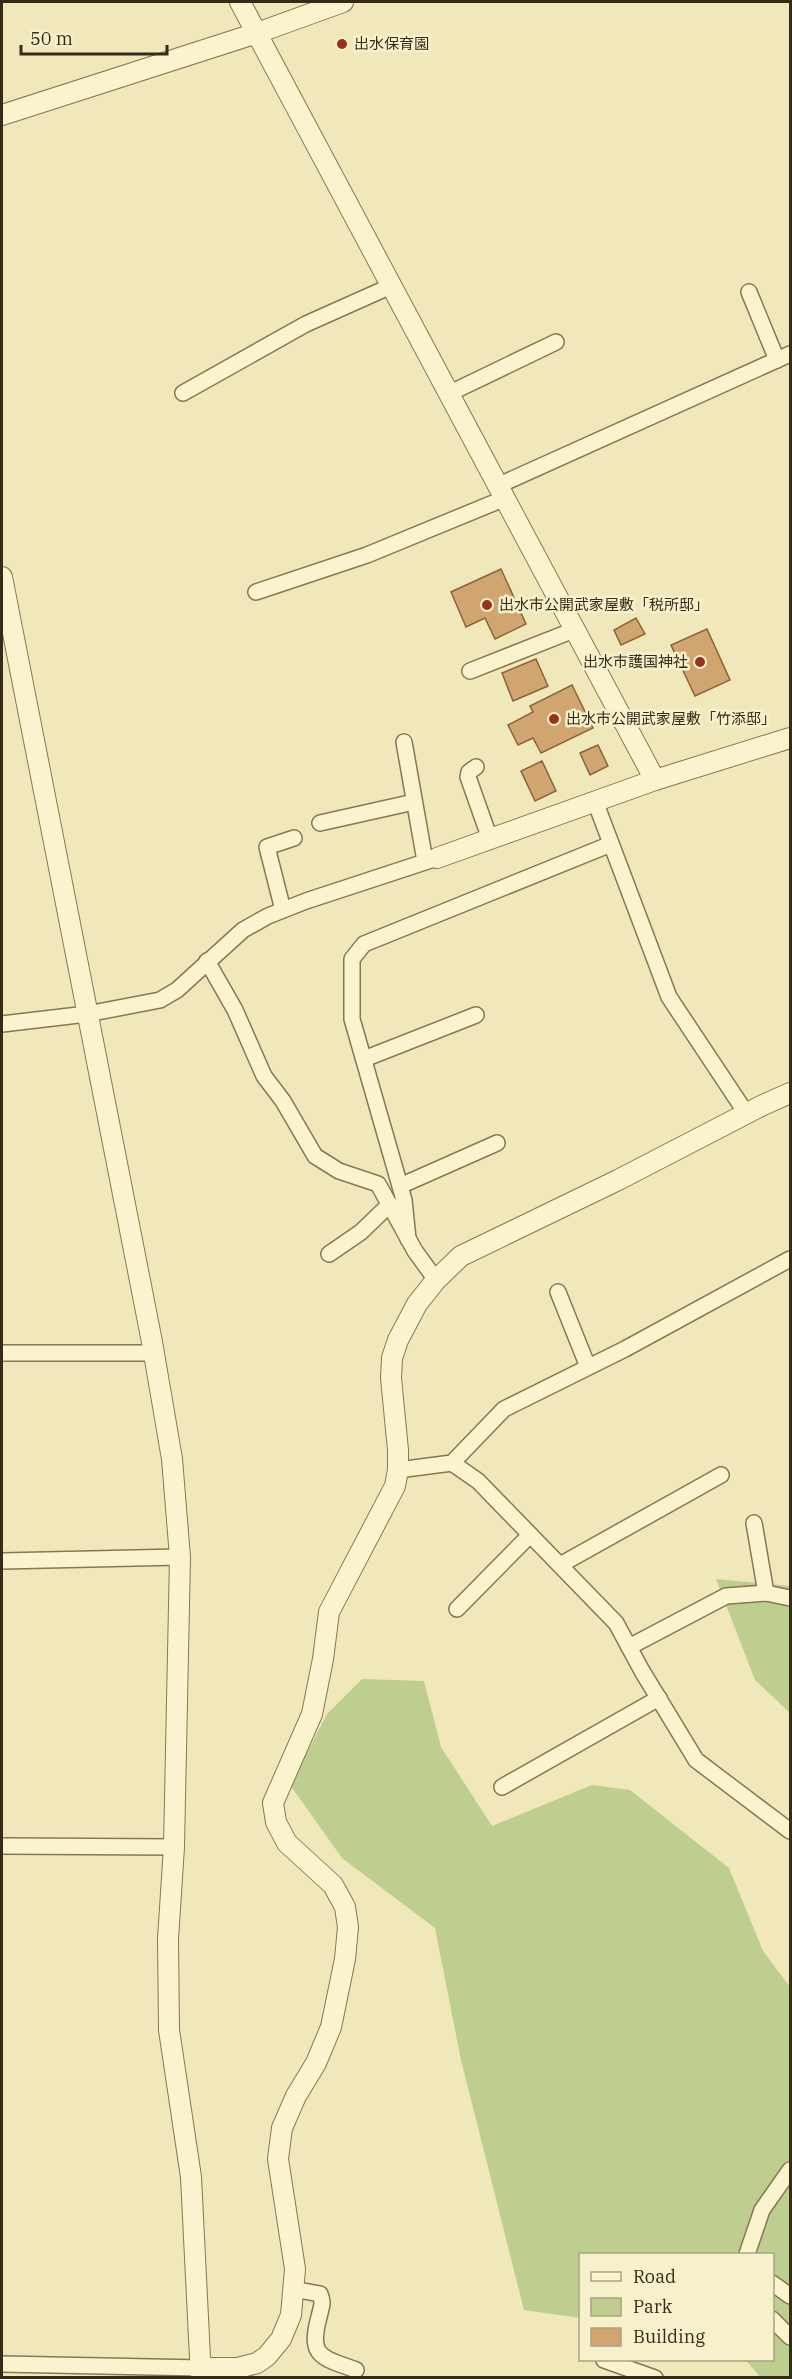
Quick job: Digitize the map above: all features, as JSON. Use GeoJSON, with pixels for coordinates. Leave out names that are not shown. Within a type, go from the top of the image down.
{"type":"FeatureCollection","features":[{"type":"Feature","properties":{"kind":"street"},"geometry":{"type":"LineString","coordinates":[[240,2],[655,780]]}},
{"type":"Feature","properties":{"kind":"street"},"geometry":{"type":"LineString","coordinates":[[2,115],[257,33],[343,2]]}},
{"type":"Feature","properties":{"kind":"street"},"geometry":{"type":"LineString","coordinates":[[183,393],[306,324],[391,286]]}},
{"type":"Feature","properties":{"kind":"street"},"geometry":{"type":"LineString","coordinates":[[256,592],[367,555],[784,357],[748,292]]}},
{"type":"Feature","properties":{"kind":"street"},"geometry":{"type":"LineString","coordinates":[[448,394],[556,342]]}},
{"type":"Feature","properties":{"kind":"street"},"geometry":{"type":"LineString","coordinates":[[2,577],[154,1353],[172,1459],[180,1557],[174,1847],[168,1939],[169,2030],[191,2177],[201,2373]]}},
{"type":"Feature","properties":{"kind":"street"},"geometry":{"type":"LineString","coordinates":[[470,671],[574,630]]}},
{"type":"Feature","properties":{"kind":"street"},"geometry":{"type":"LineString","coordinates":[[2,1024],[87,1014],[160,1000],[177,990],[243,930],[283,910],[655,780],[790,738]]}},
{"type":"Feature","properties":{"kind":"street"},"geometry":{"type":"LineString","coordinates":[[404,742],[414,802],[431,860]]}},
{"type":"Feature","properties":{"kind":"street"},"geometry":{"type":"LineString","coordinates":[[476,767],[469,772],[468,777],[490,839]]}},
{"type":"Feature","properties":{"kind":"street"},"geometry":{"type":"LineString","coordinates":[[595,801],[669,998],[746,1113]]}},
{"type":"Feature","properties":{"kind":"street"},"geometry":{"type":"LineString","coordinates":[[320,823],[414,802]]}},
{"type":"Feature","properties":{"kind":"street"},"geometry":{"type":"LineString","coordinates":[[283,910],[267,847],[294,838]]}},
{"type":"Feature","properties":{"kind":"street"},"geometry":{"type":"LineString","coordinates":[[408,1239],[404,1200],[352,1019],[352,959],[364,944],[611,844]]}},
{"type":"Feature","properties":{"kind":"street"},"geometry":{"type":"LineString","coordinates":[[207,961],[235,1010],[264,1076],[283,1101],[315,1156],[339,1172],[378,1184],[408,1239],[436,1280]]}},
{"type":"Feature","properties":{"kind":"street"},"geometry":{"type":"LineString","coordinates":[[364,1059],[476,1015]]}},
{"type":"Feature","properties":{"kind":"street"},"geometry":{"type":"LineString","coordinates":[[2,2364],[201,2373],[257,2363],[267,2356],[281,2339],[291,2316],[295,2269],[278,2159],[282,2128],[296,2096],[316,2063],[331,2027],[345,1959],[348,1928],[345,1907],[333,1885],[287,1843],[276,1822],[273,1803],[312,1714],[323,1659],[329,1612],[395,1486],[398,1470],[392,1358],[398,1340],[417,1304],[436,1280],[461,1256],[790,1093]]}},
{"type":"Feature","properties":{"kind":"street"},"geometry":{"type":"LineString","coordinates":[[399,1186],[497,1143]]}},
{"type":"Feature","properties":{"kind":"street"},"geometry":{"type":"LineString","coordinates":[[329,1254],[361,1232],[390,1204]]}},
{"type":"Feature","properties":{"kind":"street"},"geometry":{"type":"LineString","coordinates":[[398,1470],[452,1463],[504,1409],[588,1367],[790,1259]]}},
{"type":"Feature","properties":{"kind":"street"},"geometry":{"type":"LineString","coordinates":[[558,1292],[588,1367]]}},
{"type":"Feature","properties":{"kind":"street"},"geometry":{"type":"LineString","coordinates":[[2,1353],[154,1353]]}},
{"type":"Feature","properties":{"kind":"street"},"geometry":{"type":"LineString","coordinates":[[452,1463],[478,1481],[616,1623],[696,1760],[790,1831]]}},
{"type":"Feature","properties":{"kind":"street"},"geometry":{"type":"LineString","coordinates":[[560,1565],[720,1475]]}},
{"type":"Feature","properties":{"kind":"street"},"geometry":{"type":"LineString","coordinates":[[754,1523],[766,1593]]}},
{"type":"Feature","properties":{"kind":"street"},"geometry":{"type":"LineString","coordinates":[[457,1609],[530,1535]]}},
{"type":"Feature","properties":{"kind":"street"},"geometry":{"type":"LineString","coordinates":[[2,1561],[180,1557]]}},
{"type":"Feature","properties":{"kind":"street"},"geometry":{"type":"LineString","coordinates":[[629,1647],[726,1596],[766,1593],[790,1598]]}},
{"type":"Feature","properties":{"kind":"street"},"geometry":{"type":"LineString","coordinates":[[502,1787],[659,1698]]}},
{"type":"Feature","properties":{"kind":"street"},"geometry":{"type":"LineString","coordinates":[[2,1846],[174,1847]]}},
{"type":"Feature","properties":{"kind":"street"},"geometry":{"type":"LineString","coordinates":[[747,2253],[762,2210],[790,2170]]}},
{"type":"Feature","properties":{"kind":"street"},"geometry":{"type":"LineString","coordinates":[[774,2284],[790,2296]]}},
{"type":"Feature","properties":{"kind":"street"},"geometry":{"type":"LineString","coordinates":[[293,2289],[320,2294],[323,2301],[314,2335],[315,2348],[325,2358],[356,2370]]}},
{"type":"Feature","properties":{"kind":"street"},"geometry":{"type":"LineString","coordinates":[[774,2321],[790,2337]]}},
{"type":"Feature","properties":{"kind":"street"},"geometry":{"type":"LineString","coordinates":[[607,2361],[655,2378]]}},
{"type":"Feature","properties":{"kind":"green space"},"geometry":{"type":"Polygon","coordinates":[[[716,1579],[790,1586],[790,1713],[755,1680],[716,1579]]]}},
{"type":"Feature","properties":{"kind":"green space"},"geometry":{"type":"Polygon","coordinates":[[[362,1679],[424,1681],[441,1747],[492,1826],[592,1785],[630,1790],[729,1868],[763,1951],[790,1987],[790,2377],[760,2377],[747,2361],[774,2361],[774,2253],[579,2253],[579,2318],[524,2310],[461,2060],[435,1928],[342,1858],[290,1785],[327,1714],[362,1679]]]}},
{"type":"Feature","properties":{"kind":"building","name":"出水市公開武家屋敷「税所邸」"},"geometry":{"type":"Polygon","coordinates":[[[501,569],[526,624],[495,639],[485,618],[466,627],[451,592],[501,569]]]}},
{"type":"Feature","properties":{"kind":"building"},"geometry":{"type":"Polygon","coordinates":[[[636,618],[645,634],[621,645],[614,630],[636,618]]]}},
{"type":"Feature","properties":{"kind":"building","name":"出水市護国神社"},"geometry":{"type":"Polygon","coordinates":[[[707,629],[730,680],[695,696],[671,645],[707,629]]]}},
{"type":"Feature","properties":{"kind":"building"},"geometry":{"type":"Polygon","coordinates":[[[536,659],[548,686],[513,701],[502,673],[536,659]]]}},
{"type":"Feature","properties":{"kind":"building","name":"出水市公開武家屋敷「竹添邸」"},"geometry":{"type":"Polygon","coordinates":[[[572,685],[593,728],[541,753],[533,738],[518,745],[508,725],[533,712],[530,706],[572,685]]]}},
{"type":"Feature","properties":{"kind":"building"},"geometry":{"type":"Polygon","coordinates":[[[598,745],[608,766],[590,775],[580,753],[598,745]]]}},
{"type":"Feature","properties":{"kind":"building"},"geometry":{"type":"Polygon","coordinates":[[[542,761],[556,791],[535,801],[521,771],[542,761]]]}},
{"type":"Feature","properties":{"kind":"place","name":"出水保育園"},"geometry":{"type":"Point","coordinates":[342,44]}},
{"type":"Feature","properties":{"kind":"place","name":"出水市公開武家屋敷「税所邸」"},"geometry":{"type":"Point","coordinates":[487,605]}},
{"type":"Feature","properties":{"kind":"place","name":"出水市護国神社"},"geometry":{"type":"Point","coordinates":[700,662]}},
{"type":"Feature","properties":{"kind":"place","name":"出水市公開武家屋敷「竹添邸」"},"geometry":{"type":"Point","coordinates":[554,719]}}]}
